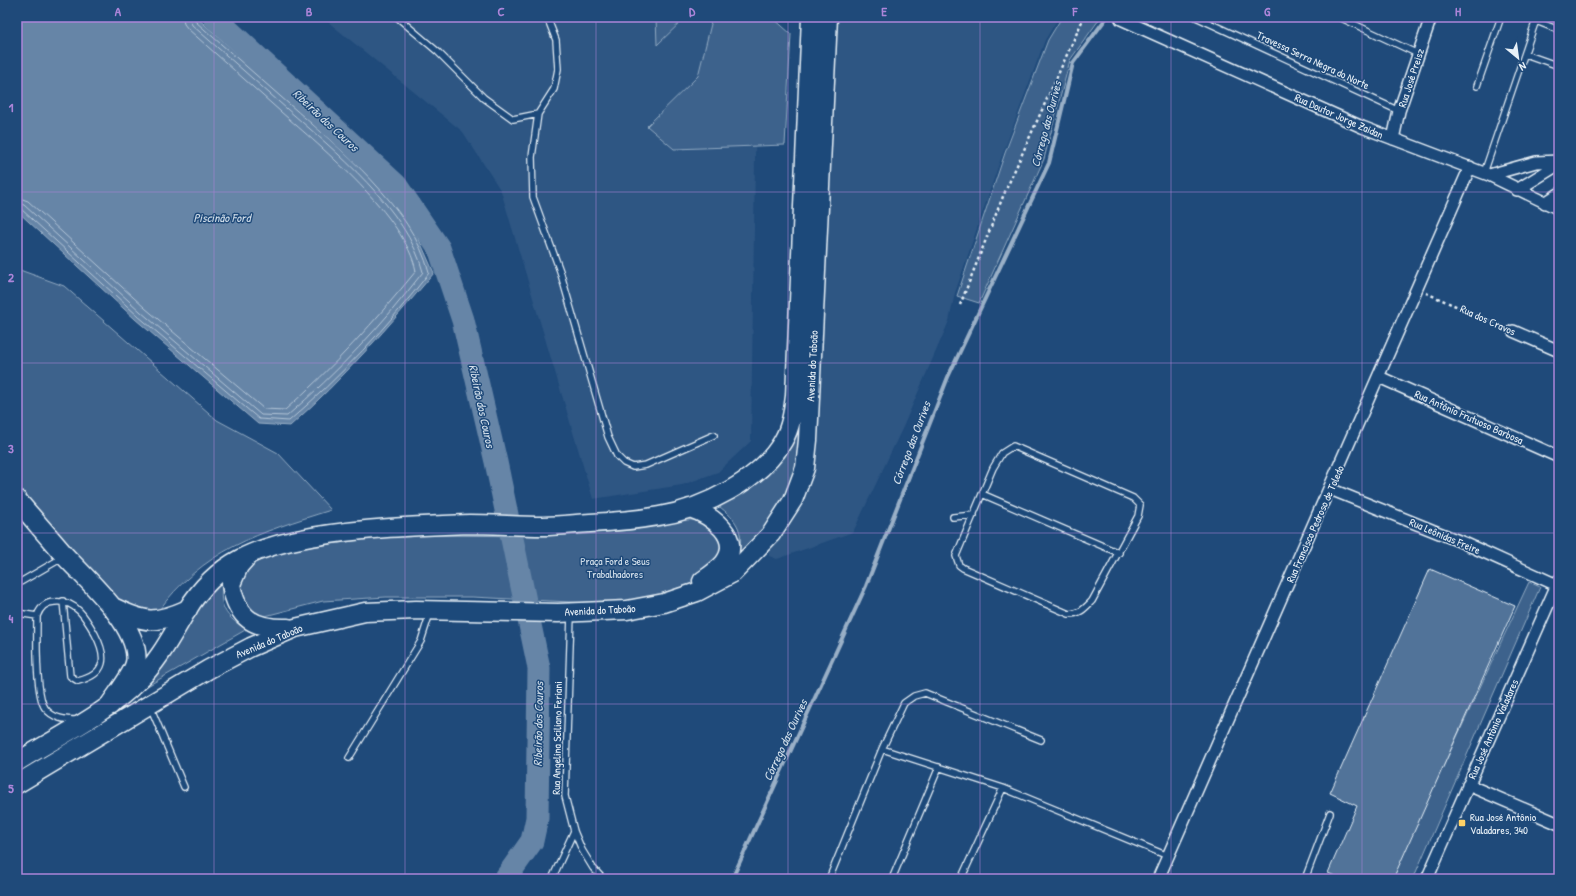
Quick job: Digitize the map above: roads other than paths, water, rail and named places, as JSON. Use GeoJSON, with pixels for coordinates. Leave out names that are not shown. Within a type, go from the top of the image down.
{"type":"FeatureCollection","features":[{"type":"Feature","properties":{"kind":"highway"},"geometry":{"type":"LineString","coordinates":[[17,500],[65,556],[114,608],[130,635],[135,647],[136,662],[128,678],[110,705]]}},
{"type":"Feature","properties":{"kind":"highway"},"geometry":{"type":"LineString","coordinates":[[114,608],[142,620],[156,621],[187,610]]}},
{"type":"Feature","properties":{"kind":"main road","name":"Avenida do Taboão"},"geometry":{"type":"LineString","coordinates":[[17,762],[110,705],[126,693],[154,663],[171,640],[187,610],[199,592],[223,568],[253,551],[310,537],[372,528],[471,524],[545,526],[661,516],[690,508],[726,492],[752,476],[767,463],[784,440],[792,421],[795,388],[811,17]]}},
{"type":"Feature","properties":{"kind":"main road","name":"Avenida do Taboão"},"geometry":{"type":"LineString","coordinates":[[17,784],[150,704],[251,647],[294,628],[365,612],[430,611],[564,613],[627,610],[664,604],[681,598],[724,564],[736,558],[772,534],[793,500],[805,468],[808,440],[828,17]]}},
{"type":"Feature","properties":{"kind":"main road"},"geometry":{"type":"LineString","coordinates":[[690,508],[706,514],[723,528],[736,558]]}},
{"type":"Feature","properties":{"kind":"main road"},"geometry":{"type":"LineString","coordinates":[[253,551],[239,566],[231,584],[239,611],[246,618],[260,626],[294,628]]}},
{"type":"Feature","properties":{"kind":"street","name":"Rua José Preisz"},"geometry":{"type":"LineString","coordinates":[[1393,139],[1399,111],[1431,17]]}},
{"type":"Feature","properties":{"kind":"street","name":"Rua Doutor Jorge Zaidan"},"geometry":{"type":"LineString","coordinates":[[1121,19],[1393,139],[1487,174],[1517,190],[1559,209]]}},
{"type":"Feature","properties":{"kind":"street"},"geometry":{"type":"LineString","coordinates":[[1487,174],[1536,162],[1559,162]]}},
{"type":"Feature","properties":{"kind":"street"},"geometry":{"type":"LineString","coordinates":[[1517,190],[1559,162]]}},
{"type":"Feature","properties":{"kind":"street","name":"Rua Francisco Pedroso de Toledo"},"geometry":{"type":"LineString","coordinates":[[1158,879],[1470,168]]}},
{"type":"Feature","properties":{"kind":"street"},"geometry":{"type":"LineString","coordinates":[[1545,203],[1559,194]]}},
{"type":"Feature","properties":{"kind":"street","name":"Rua dos Cravos"},"geometry":{"type":"LineString","coordinates":[[1513,331],[1559,351]]}},
{"type":"Feature","properties":{"kind":"street","name":"Rua Antônio Frutuoso Barbosa"},"geometry":{"type":"LineString","coordinates":[[1379,377],[1559,457]]}},
{"type":"Feature","properties":{"kind":"street","name":"Rua Leônidas Freire"},"geometry":{"type":"LineString","coordinates":[[1330,489],[1464,543],[1558,584]]}},
{"type":"Feature","properties":{"kind":"street","name":"Rua José Antônio Valadares"},"geometry":{"type":"LineString","coordinates":[[1430,878],[1468,785],[1558,584]]}},
{"type":"Feature","properties":{"kind":"street"},"geometry":{"type":"LineString","coordinates":[[1468,785],[1558,822]]}},
{"type":"Feature","properties":{"kind":"lane"},"geometry":{"type":"LineString","coordinates":[[397,17],[438,52],[484,98],[513,119],[538,114]]}},
{"type":"Feature","properties":{"kind":"lane"},"geometry":{"type":"LineString","coordinates":[[547,17],[556,40],[558,69],[554,89],[538,114],[532,157],[533,197],[560,271],[608,437],[617,456],[624,463],[633,468],[646,466],[714,435]]}},
{"type":"Feature","properties":{"kind":"lane","name":"Travessa Serra Negra do Norte"},"geometry":{"type":"LineString","coordinates":[[1196,17],[1399,111]]}},
{"type":"Feature","properties":{"kind":"lane"},"geometry":{"type":"LineString","coordinates":[[1339,17],[1418,54]]}},
{"type":"Feature","properties":{"kind":"lane"},"geometry":{"type":"LineString","coordinates":[[1477,86],[1501,17]]}},
{"type":"Feature","properties":{"kind":"lane"},"geometry":{"type":"LineString","coordinates":[[1487,174],[1537,19],[1559,30]]}},
{"type":"Feature","properties":{"kind":"lane"},"geometry":{"type":"LineString","coordinates":[[1525,54],[1559,66]]}},
{"type":"Feature","properties":{"kind":"lane"},"geometry":{"type":"LineString","coordinates":[[1013,446],[1137,502],[1140,505],[1140,510],[1119,553],[1092,601],[1083,611],[1076,614],[1068,614],[959,565],[956,556],[982,494],[993,468],[1002,453],[1013,446]]}},
{"type":"Feature","properties":{"kind":"lane"},"geometry":{"type":"LineString","coordinates":[[982,494],[1119,553]]}},
{"type":"Feature","properties":{"kind":"lane"},"geometry":{"type":"LineString","coordinates":[[953,517],[974,515]]}},
{"type":"Feature","properties":{"kind":"lane"},"geometry":{"type":"LineString","coordinates":[[17,584],[65,556]]}},
{"type":"Feature","properties":{"kind":"lane"},"geometry":{"type":"LineString","coordinates":[[63,601],[70,676],[78,681],[96,672],[102,666],[104,658],[102,648],[82,613],[72,604],[63,601],[47,604],[40,609],[37,616],[39,694],[45,709],[54,716],[65,720],[84,720]]}},
{"type":"Feature","properties":{"kind":"lane"},"geometry":{"type":"LineString","coordinates":[[349,758],[421,641],[430,611]]}},
{"type":"Feature","properties":{"kind":"lane"},"geometry":{"type":"LineString","coordinates":[[17,613],[37,616]]}},
{"type":"Feature","properties":{"kind":"lane","name":"Rua Angelina Sciliano Feriani"},"geometry":{"type":"LineString","coordinates":[[564,613],[565,796],[574,831],[593,868],[603,879]]}},
{"type":"Feature","properties":{"kind":"lane"},"geometry":{"type":"LineString","coordinates":[[829,879],[882,749],[904,703],[914,696],[925,693],[1041,740]]}},
{"type":"Feature","properties":{"kind":"lane"},"geometry":{"type":"LineString","coordinates":[[150,704],[184,787]]}},
{"type":"Feature","properties":{"kind":"lane"},"geometry":{"type":"LineString","coordinates":[[882,749],[1003,788],[1168,856]]}},
{"type":"Feature","properties":{"kind":"lane"},"geometry":{"type":"LineString","coordinates":[[892,879],[939,767]]}},
{"type":"Feature","properties":{"kind":"lane"},"geometry":{"type":"LineString","coordinates":[[961,879],[1003,788]]}},
{"type":"Feature","properties":{"kind":"lane"},"geometry":{"type":"LineString","coordinates":[[1305,879],[1330,813]]}},
{"type":"Feature","properties":{"kind":"lane"},"geometry":{"type":"LineString","coordinates":[[552,879],[574,831]]}},
{"type":"Feature","properties":{"kind":"water","name":"Piscinão Ford"},"geometry":{"type":"Polygon","coordinates":[[[17,17],[196,17],[314,121],[380,182],[415,230],[434,273],[347,371],[290,426],[258,424],[135,319],[17,211],[17,17]]]}},
{"type":"Feature","properties":{"kind":"waterway","name":"Ribeirão dos Couros"},"geometry":{"type":"LineString","coordinates":[[214,17],[396,185],[439,248],[463,320],[496,462],[539,668],[537,818],[532,841],[505,879]]}},
{"type":"Feature","properties":{"kind":"waterway","name":"Córrego das Ourives"},"geometry":{"type":"LineString","coordinates":[[732,879],[866,586],[948,377],[1049,163],[1073,63],[1107,17]]}},
{"type":"Feature","properties":{"kind":"place","name":"Rua José Antônio Valadares, 340"},"geometry":{"type":"Point","coordinates":[1462,823]}},
{"type":"Feature","properties":{"kind":"park label","name":"Praça Ford e Seus Trabalhadores"},"geometry":{"type":"Point","coordinates":[615,567]}}]}
